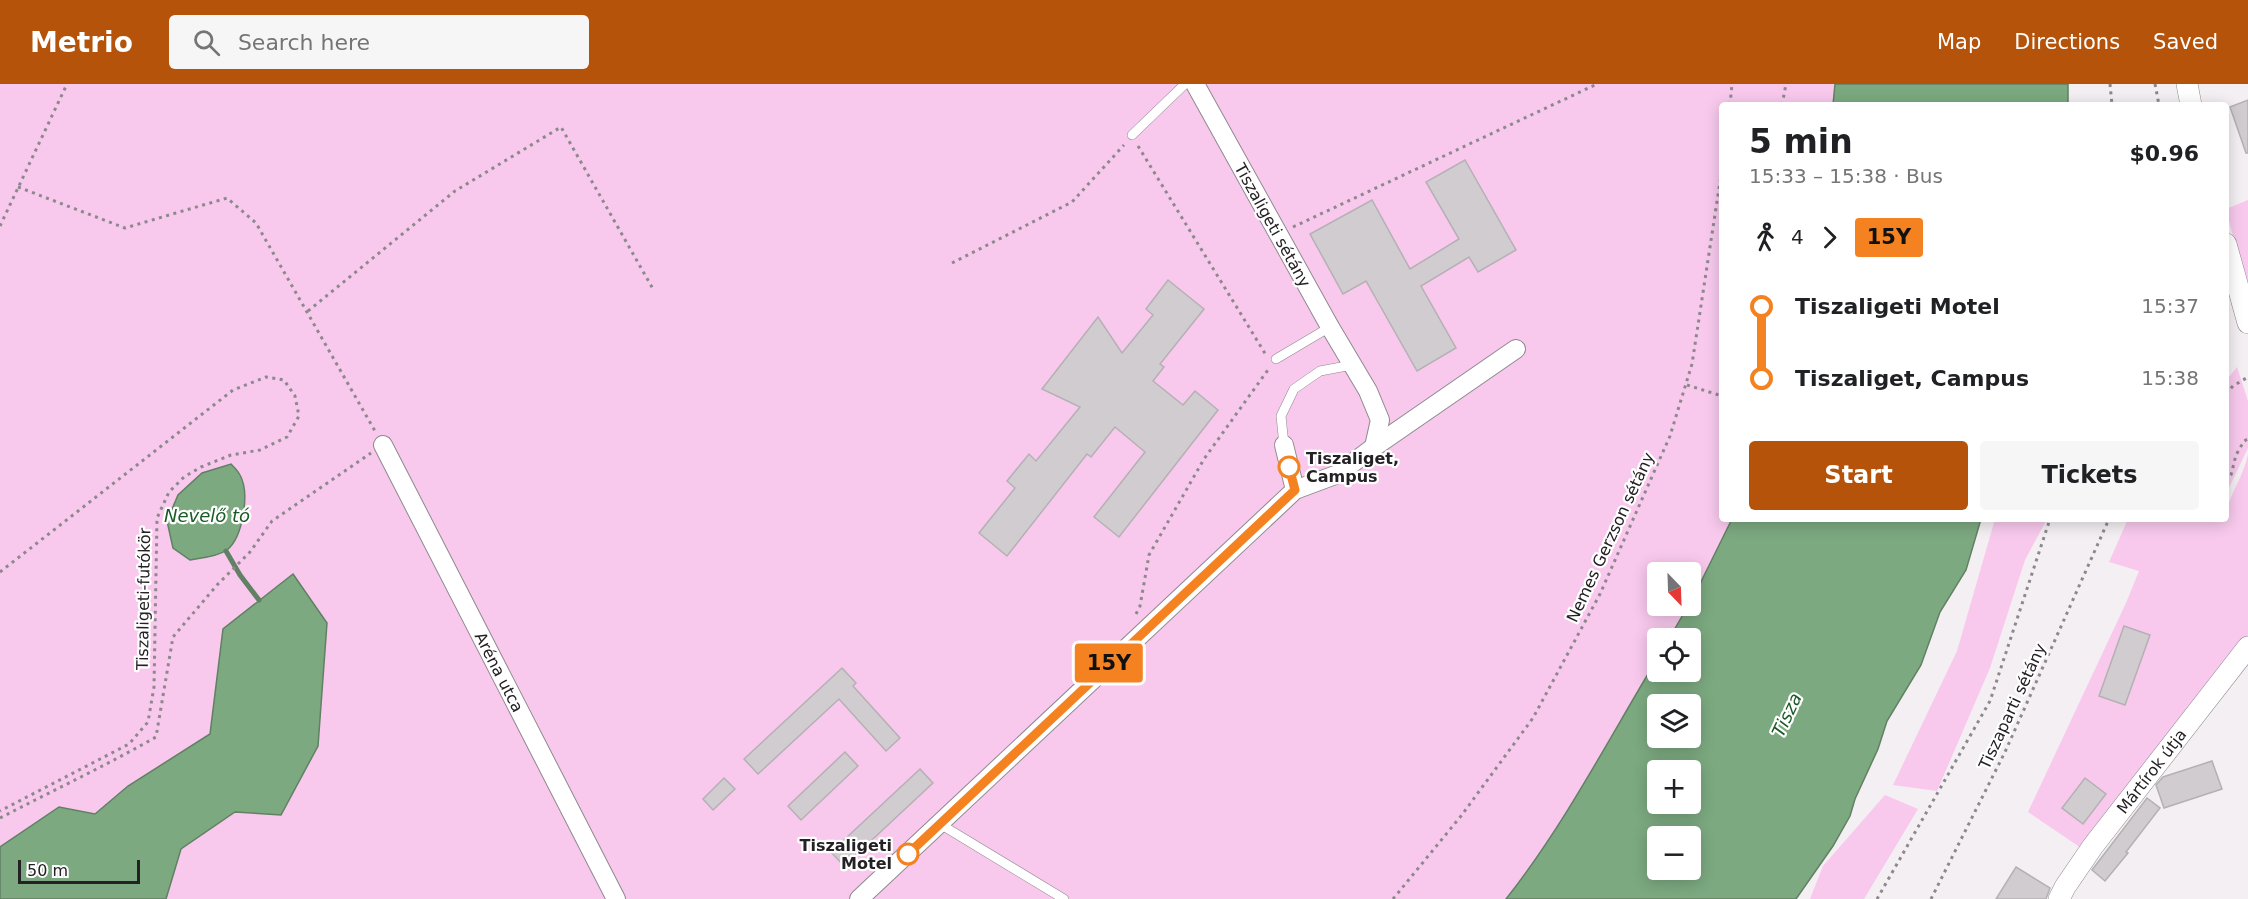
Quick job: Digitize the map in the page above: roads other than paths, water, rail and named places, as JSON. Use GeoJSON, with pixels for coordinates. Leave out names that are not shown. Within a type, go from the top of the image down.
{"type":"FeatureCollection","features":[{"type":"Feature","properties":{"kind":"street","name":"Tiszaligeti sétány"},"geometry":{"type":"LineString","coordinates":[[1195,84],[1368,391],[1380,420],[1374,447]]}},
{"type":"Feature","properties":{"kind":"street"},"geometry":{"type":"LineString","coordinates":[[2187,84],[2190,102]]}},
{"type":"Feature","properties":{"kind":"street"},"geometry":{"type":"LineString","coordinates":[[2229,255],[2248,323]]}},
{"type":"Feature","properties":{"kind":"street"},"geometry":{"type":"LineString","coordinates":[[860,899],[1295,490],[1338,474],[1516,349]]}},
{"type":"Feature","properties":{"kind":"street","name":"Aréna utca"},"geometry":{"type":"LineString","coordinates":[[383,445],[616,899]]}},
{"type":"Feature","properties":{"kind":"street"},"geometry":{"type":"LineString","coordinates":[[1284,445],[1295,490]]}},
{"type":"Feature","properties":{"kind":"street","name":"Mártírok útja"},"geometry":{"type":"LineString","coordinates":[[2059,899],[2092,846],[2248,647]]}},
{"type":"Feature","properties":{"kind":"lane"},"geometry":{"type":"LineString","coordinates":[[1132,135],[1185,84]]}},
{"type":"Feature","properties":{"kind":"lane"},"geometry":{"type":"LineString","coordinates":[[1276,359],[1330,327]]}},
{"type":"Feature","properties":{"kind":"lane"},"geometry":{"type":"LineString","coordinates":[[1284,445],[1281,416],[1294,388],[1320,371],[1352,365]]}},
{"type":"Feature","properties":{"kind":"lane"},"geometry":{"type":"LineString","coordinates":[[940,824],[1064,899]]}},
{"type":"Feature","properties":{"kind":"water"},"geometry":{"type":"Polygon","coordinates":[[[1835,84],[2068,84],[2068,102],[1833,102],[1835,84]]]}},
{"type":"Feature","properties":{"kind":"water","name":"Nevelő tó"},"geometry":{"type":"Polygon","coordinates":[[[231,464],[240,475],[244,492],[243,514],[237,535],[227,550],[209,557],[190,560],[173,548],[167,521],[178,495],[202,473],[231,464]]]}},
{"type":"Feature","properties":{"kind":"water","name":"Tisza"},"geometry":{"type":"Polygon","coordinates":[[[1731,522],[1980,522],[1966,570],[1940,612],[1921,665],[1887,721],[1850,816],[1833,846],[1796,899],[1506,899],[1567,811],[1647,676],[1647,682],[1701,682],[1701,628],[1675,628],[1682,616],[1701,616],[1701,582],[1731,522]]]}},
{"type":"Feature","properties":{"kind":"water"},"geometry":{"type":"Polygon","coordinates":[[[293,574],[327,623],[318,746],[281,815],[235,812],[181,849],[166,899],[0,899],[0,847],[59,807],[95,814],[128,786],[210,734],[223,629],[293,574]]]}},
{"type":"Feature","properties":{"kind":"waterway"},"geometry":{"type":"LineString","coordinates":[[226,551],[259,600]]}},
{"type":"Feature","properties":{"kind":"place","name":"Tiszaliget, Campus"},"geometry":{"type":"Point","coordinates":[1289,467]}},
{"type":"Feature","properties":{"kind":"place","name":"Tiszaligeti Motel"},"geometry":{"type":"Point","coordinates":[908,854]}}]}
